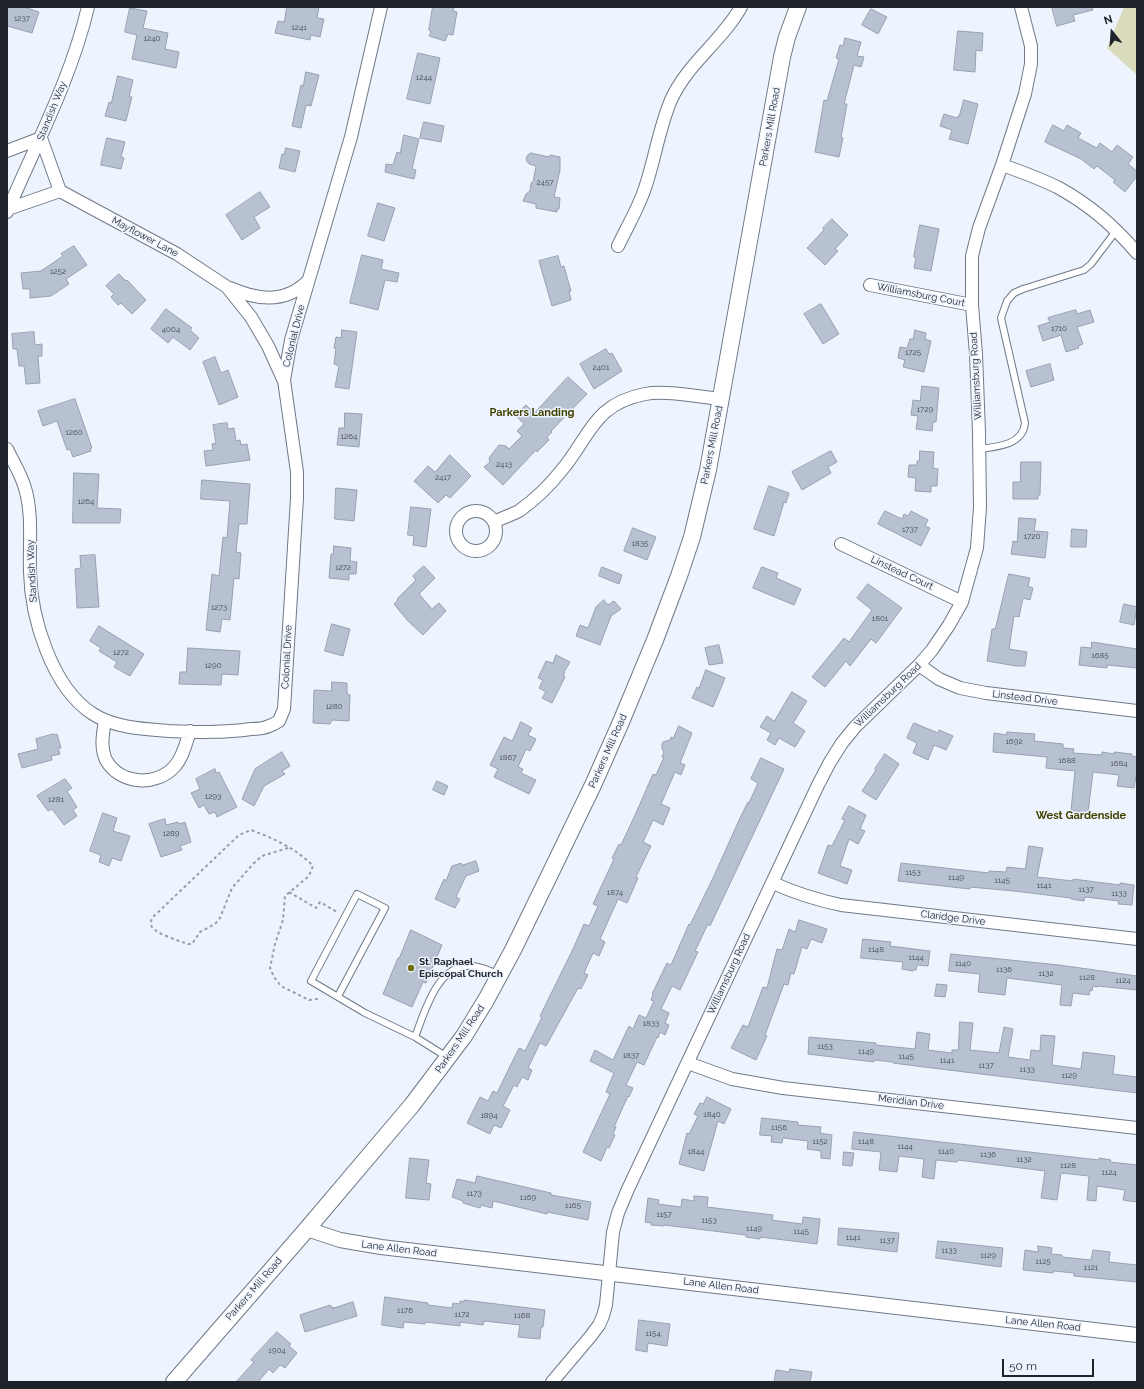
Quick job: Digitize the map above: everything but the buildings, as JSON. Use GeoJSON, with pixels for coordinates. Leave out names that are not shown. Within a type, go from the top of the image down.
{"type":"FeatureCollection","features":[{"type":"Feature","properties":{"kind":"main road","name":"Parkers Mill Road"},"geometry":{"type":"LineString","coordinates":[[174,1382],[412,1105],[464,1036],[500,975],[593,785],[655,640],[680,576],[692,537],[708,470],[782,57],[787,37],[798,7]]}},
{"type":"Feature","properties":{"kind":"street","name":"Standish Way"},"geometry":{"type":"LineString","coordinates":[[7,209],[41,138],[71,64],[88,7]]}},
{"type":"Feature","properties":{"kind":"street","name":"Colonial Drive"},"geometry":{"type":"LineString","coordinates":[[279,721],[282,718],[284,709],[297,498],[297,472],[284,380],[291,340],[351,136],[381,7]]}},
{"type":"Feature","properties":{"kind":"street"},"geometry":{"type":"LineString","coordinates":[[618,246],[645,188],[658,137],[672,99],[685,76],[733,20],[741,7]]}},
{"type":"Feature","properties":{"kind":"street","name":"Williamsburg Road"},"geometry":{"type":"LineString","coordinates":[[552,1382],[599,1325],[606,1305],[613,1232],[618,1213],[830,762],[842,743],[871,710],[904,681],[932,650],[949,626],[962,602],[977,548],[979,530],[979,449],[976,354],[972,305],[972,256],[979,228],[1025,94],[1031,64],[1031,46],[1021,7]]}},
{"type":"Feature","properties":{"kind":"street"},"geometry":{"type":"LineString","coordinates":[[7,151],[41,138],[60,191],[7,209]]}},
{"type":"Feature","properties":{"kind":"street"},"geometry":{"type":"LineString","coordinates":[[1002,164],[1039,179],[1077,199],[1116,231],[1137,253]]}},
{"type":"Feature","properties":{"kind":"street","name":"Mayflower Lane"},"geometry":{"type":"LineString","coordinates":[[60,191],[177,254],[227,287],[246,295],[277,298],[296,291],[308,281]]}},
{"type":"Feature","properties":{"kind":"street","name":"Williamsburg Court"},"geometry":{"type":"LineString","coordinates":[[870,285],[972,305]]}},
{"type":"Feature","properties":{"kind":"street","name":"Mayflower Lane"},"geometry":{"type":"LineString","coordinates":[[227,287],[251,317],[268,346],[284,380]]}},
{"type":"Feature","properties":{"kind":"street"},"geometry":{"type":"LineString","coordinates":[[494,522],[518,511],[546,487],[571,459],[594,423],[615,405],[647,394],[674,394],[721,399]]}},
{"type":"Feature","properties":{"kind":"street","name":"Standish Way"},"geometry":{"type":"LineString","coordinates":[[7,449],[20,475],[28,502],[30,516],[30,572],[32,593],[34,610],[44,645],[59,676],[70,692],[82,705],[93,714],[105,720],[126,726],[146,729],[241,731],[264,728],[279,721]]}},
{"type":"Feature","properties":{"kind":"street","name":"Linstead Court"},"geometry":{"type":"LineString","coordinates":[[841,544],[962,602]]}},
{"type":"Feature","properties":{"kind":"street","name":"Linstead Drive"},"geometry":{"type":"LineString","coordinates":[[919,665],[939,679],[960,688],[986,693],[1137,711]]}},
{"type":"Feature","properties":{"kind":"street"},"geometry":{"type":"LineString","coordinates":[[105,720],[102,738],[106,759],[112,767],[127,779],[139,781],[151,780],[162,776],[175,766],[182,755],[190,731]]}},
{"type":"Feature","properties":{"kind":"street","name":"Claridge Drive"},"geometry":{"type":"LineString","coordinates":[[773,883],[816,900],[841,904],[1137,939]]}},
{"type":"Feature","properties":{"kind":"street","name":"Meridian Drive"},"geometry":{"type":"LineString","coordinates":[[688,1063],[732,1079],[783,1088],[1137,1128]]}},
{"type":"Feature","properties":{"kind":"street","name":"Lane Allen Road"},"geometry":{"type":"LineString","coordinates":[[307,1229],[354,1243],[1137,1335]]}},
{"type":"Feature","properties":{"kind":"lane"},"geometry":{"type":"LineString","coordinates":[[979,449],[1007,444],[1018,438],[1024,430],[1025,423],[1001,318],[1006,301],[1014,293],[1024,288],[1084,270],[1091,264],[1116,231]]}},
{"type":"Feature","properties":{"kind":"lane"},"geometry":{"type":"LineString","coordinates":[[338,996],[385,908],[358,894],[311,981],[365,1013],[415,1037],[448,1058]]}},
{"type":"Feature","properties":{"kind":"lane"},"geometry":{"type":"LineString","coordinates":[[415,1037],[431,995],[446,975],[459,966],[473,966],[487,969],[500,975]]}},
{"type":"Feature","properties":{"kind":"path"},"geometry":{"type":"LineString","coordinates":[[288,848],[262,856],[253,864],[232,888],[220,918],[215,924],[200,932],[192,944],[188,944],[156,931],[151,926],[150,922],[153,917],[239,835],[251,830],[270,837],[306,858],[313,866],[309,876],[285,896],[283,920],[275,944],[270,968],[274,977],[281,986],[309,1000],[318,999],[324,989]]}},
{"type":"Feature","properties":{"kind":"path"},"geometry":{"type":"LineString","coordinates":[[289,892],[316,908],[320,902],[334,910]]}},
{"type":"Feature","properties":{"kind":"green space"},"geometry":{"type":"Polygon","coordinates":[[[1124,7],[1137,7],[1137,75],[1107,48],[1124,7]]]}},
{"type":"Feature","properties":{"kind":"place","name":"St. Raphael Episcopal Church"},"geometry":{"type":"Point","coordinates":[411,968]}},
{"type":"Feature","properties":{"kind":"district","name":"Parkers Landing"},"geometry":{"type":"Point","coordinates":[532,413]}},
{"type":"Feature","properties":{"kind":"district","name":"West Gardenside"},"geometry":{"type":"Point","coordinates":[1081,816]}}]}
